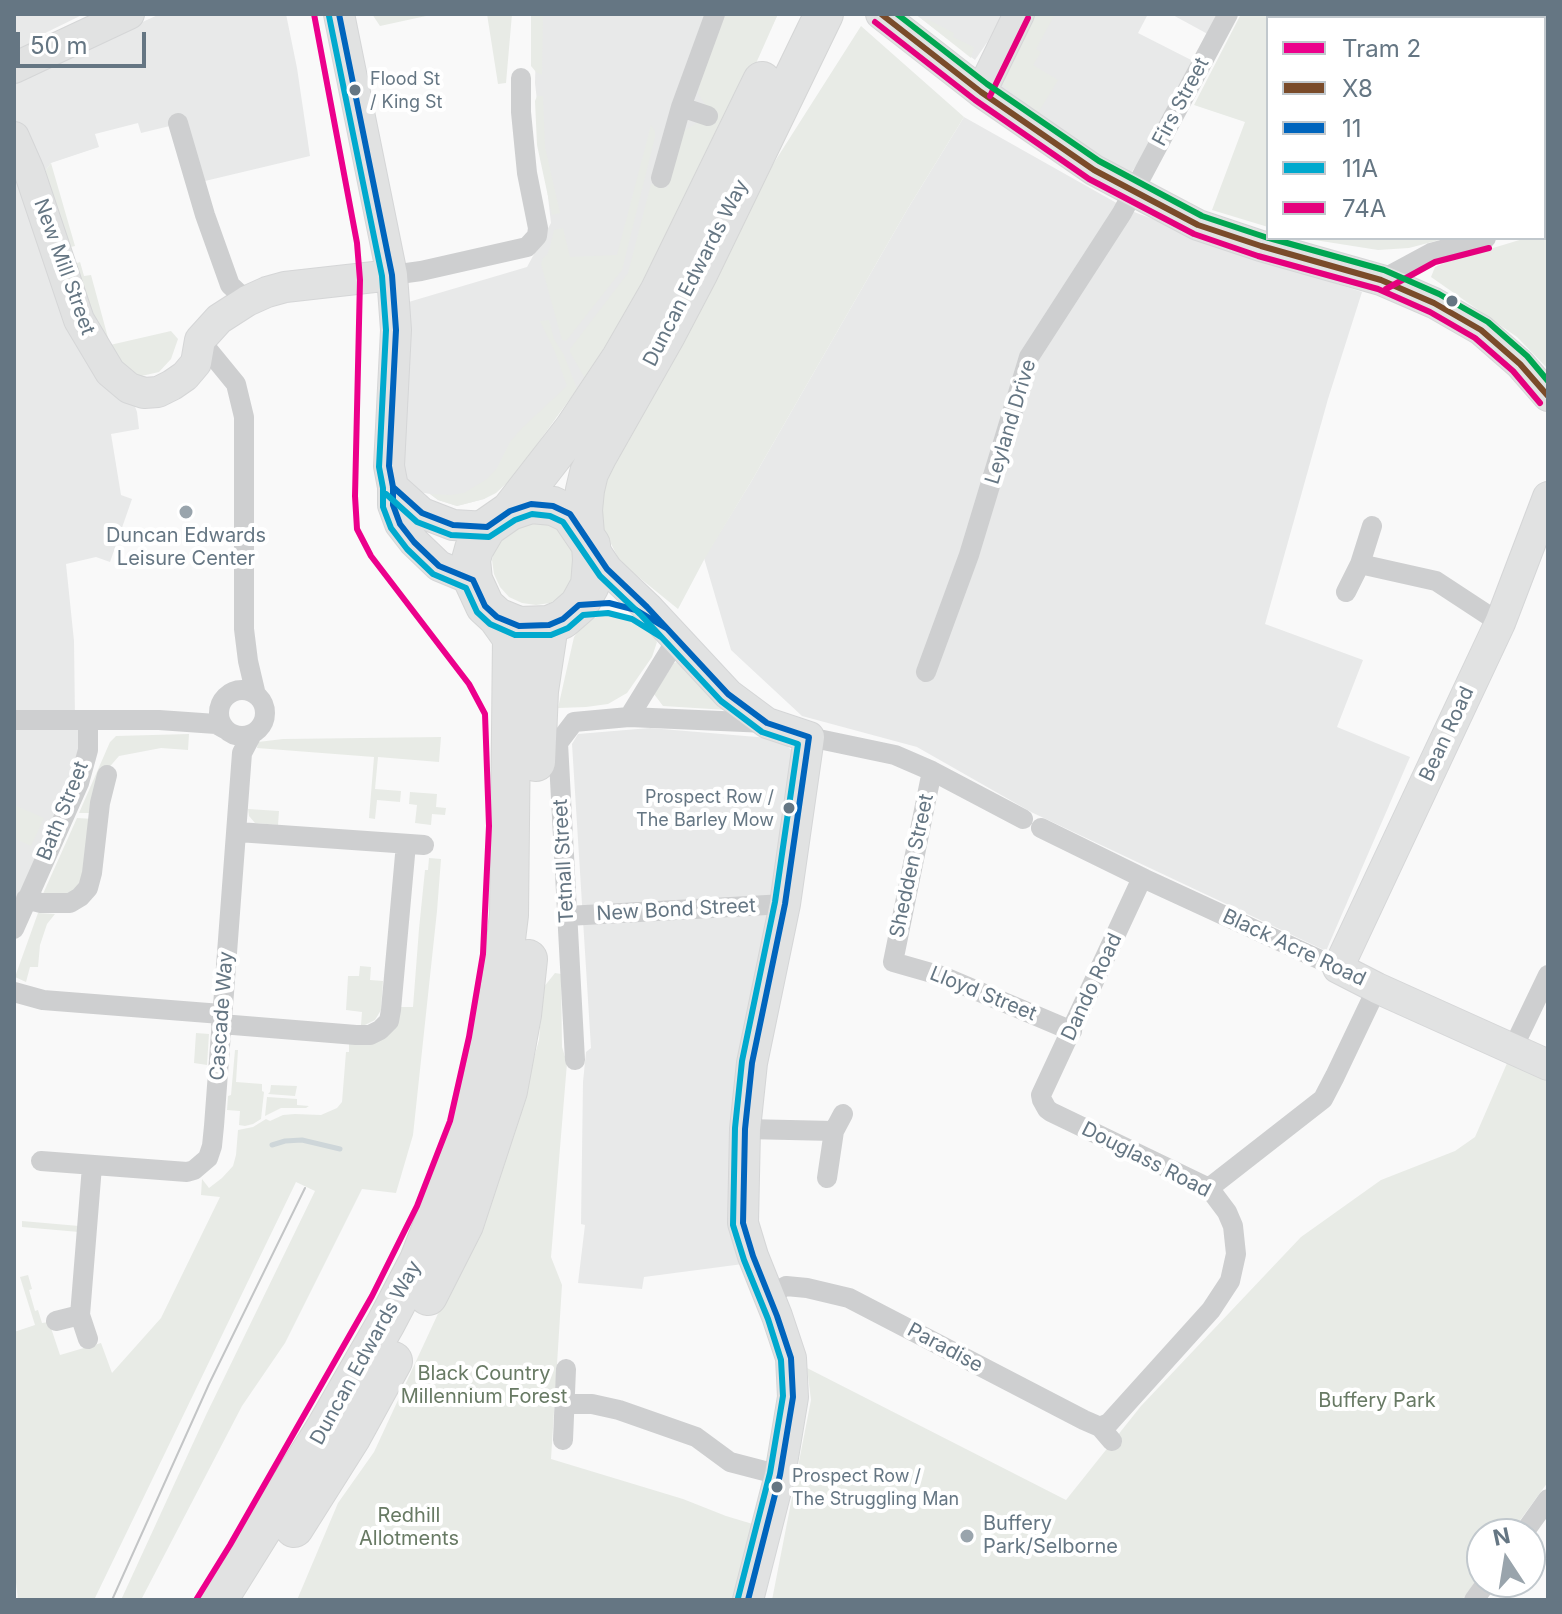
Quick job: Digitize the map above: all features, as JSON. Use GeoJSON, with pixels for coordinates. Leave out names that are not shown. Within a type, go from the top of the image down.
{"type":"FeatureCollection","features":[{"type":"Feature","properties":{"kind":"highway","name":"Duncan Edwards Way"},"geometry":{"type":"LineString","coordinates":[[498,519],[573,430],[641,324],[794,14]]}},
{"type":"Feature","properties":{"kind":"highway","name":"Duncan Edwards Way"},"geometry":{"type":"LineString","coordinates":[[588,539],[583,510],[593,465],[698,274],[824,14]]}},
{"type":"Feature","properties":{"kind":"highway"},"geometry":{"type":"LineString","coordinates":[[531,504],[553,506],[570,514],[588,539],[592,560],[590,585],[564,615],[519,626],[497,617],[485,606],[473,580],[471,560],[474,549],[498,519],[531,504]]}},
{"type":"Feature","properties":{"kind":"highway","name":"Duncan Edwards Way"},"geometry":{"type":"LineString","coordinates":[[247,1600],[352,1436],[428,1298],[464,1225],[508,1091],[522,1015],[534,910],[539,691],[564,615]]}},
{"type":"Feature","properties":{"kind":"highway","name":"Duncan Edwards Way"},"geometry":{"type":"LineString","coordinates":[[218,1600],[326,1427],[412,1273],[445,1193],[482,1081],[501,980],[509,915],[512,638],[497,617]]}},
{"type":"Feature","properties":{"kind":"street"},"geometry":{"type":"LineString","coordinates":[[14,68],[129,14]]}},
{"type":"Feature","properties":{"kind":"street"},"geometry":{"type":"LineString","coordinates":[[339,14],[392,275],[396,330],[389,466],[393,505],[400,524],[439,566],[473,580]]}},
{"type":"Feature","properties":{"kind":"street"},"geometry":{"type":"LineString","coordinates":[[661,178],[681,107],[715,14]]}},
{"type":"Feature","properties":{"kind":"street"},"geometry":{"type":"LineString","coordinates":[[881,14],[981,92],[1084,164],[1198,225],[1381,280],[1434,303],[1481,330],[1520,364],[1548,396]]}},
{"type":"Feature","properties":{"kind":"street"},"geometry":{"type":"LineString","coordinates":[[981,92],[1019,14]]}},
{"type":"Feature","properties":{"kind":"street","name":"Firs Street"},"geometry":{"type":"LineString","coordinates":[[1134,190],[1228,14]]}},
{"type":"Feature","properties":{"kind":"street"},"geometry":{"type":"LineString","coordinates":[[256,695],[244,629],[244,417],[236,384],[200,340],[219,319],[267,292],[285,287],[421,271],[527,247],[537,236],[538,228],[527,173],[521,78]]}},
{"type":"Feature","properties":{"kind":"street"},"geometry":{"type":"LineString","coordinates":[[681,107],[708,116]]}},
{"type":"Feature","properties":{"kind":"street"},"geometry":{"type":"LineString","coordinates":[[178,123],[205,215],[230,285],[247,301]]}},
{"type":"Feature","properties":{"kind":"street","name":"New Mill Street"},"geometry":{"type":"LineString","coordinates":[[14,137],[25,159],[79,320],[110,372],[129,388],[144,393],[158,392],[185,376],[196,363],[200,340]]}},
{"type":"Feature","properties":{"kind":"street","name":"Leyland Drive"},"geometry":{"type":"LineString","coordinates":[[926,672],[969,555],[1029,357],[1134,190]]}},
{"type":"Feature","properties":{"kind":"street"},"geometry":{"type":"LineString","coordinates":[[1381,280],[1431,253],[1479,240]]}},
{"type":"Feature","properties":{"kind":"street"},"geometry":{"type":"LineString","coordinates":[[393,487],[422,513],[453,525],[498,519]]}},
{"type":"Feature","properties":{"kind":"street","name":"Bean Road"},"geometry":{"type":"LineString","coordinates":[[1338,968],[1500,623],[1548,497]]}},
{"type":"Feature","properties":{"kind":"street"},"geometry":{"type":"LineString","coordinates":[[1346,592],[1360,564],[1372,526]]}},
{"type":"Feature","properties":{"kind":"street","name":"Black Acre Road"},"geometry":{"type":"LineString","coordinates":[[588,539],[607,569],[728,694],[767,723],[809,737],[895,755],[932,771],[1142,878],[1548,1065]]}},
{"type":"Feature","properties":{"kind":"street"},"geometry":{"type":"LineString","coordinates":[[1360,564],[1436,581],[1500,623]]}},
{"type":"Feature","properties":{"kind":"street","name":"Black Acre Road"},"geometry":{"type":"LineString","coordinates":[[564,615],[609,603],[636,610],[671,633]]}},
{"type":"Feature","properties":{"kind":"street"},"geometry":{"type":"LineString","coordinates":[[238,738],[221,723],[219,715],[235,675],[244,629]]}},
{"type":"Feature","properties":{"kind":"street"},"geometry":{"type":"LineString","coordinates":[[629,717],[671,633]]}},
{"type":"Feature","properties":{"kind":"street"},"geometry":{"type":"LineString","coordinates":[[159,720],[201,711],[239,690],[247,690],[263,703],[265,716],[262,725],[238,738]]}},
{"type":"Feature","properties":{"kind":"street","name":"Tetnall Street"},"geometry":{"type":"LineString","coordinates":[[575,1060],[558,743],[574,722],[629,717],[767,723]]}},
{"type":"Feature","properties":{"kind":"street"},"geometry":{"type":"LineString","coordinates":[[14,720],[159,720],[216,724],[238,738]]}},
{"type":"Feature","properties":{"kind":"street","name":"Bath Street"},"geometry":{"type":"LineString","coordinates":[[14,929],[79,783],[88,750],[88,720]]}},
{"type":"Feature","properties":{"kind":"street"},"geometry":{"type":"LineString","coordinates":[[748,1600],[780,1475],[793,1397],[791,1358],[743,1223],[745,1129],[752,1063],[785,904],[809,737]]}},
{"type":"Feature","properties":{"kind":"street","name":"Cascade Way"},"geometry":{"type":"LineString","coordinates":[[41,1161],[187,1172],[208,1158],[214,1126],[238,832],[238,738]]}},
{"type":"Feature","properties":{"kind":"street","name":"Shedden Street"},"geometry":{"type":"LineString","coordinates":[[893,962],[932,771]]}},
{"type":"Feature","properties":{"kind":"street","name":"Bath Street"},"geometry":{"type":"LineString","coordinates":[[26,899],[41,903],[70,903],[88,888],[107,775]]}},
{"type":"Feature","properties":{"kind":"street"},"geometry":{"type":"LineString","coordinates":[[14,992],[43,1000],[357,1035],[370,1035],[380,1030],[389,1021],[415,845],[238,832]]}},
{"type":"Feature","properties":{"kind":"street","name":"Dando Road"},"geometry":{"type":"LineString","coordinates":[[1041,1095],[1142,878]]}},
{"type":"Feature","properties":{"kind":"street","name":"New Bond Street"},"geometry":{"type":"LineString","coordinates":[[567,916],[785,904]]}},
{"type":"Feature","properties":{"kind":"street","name":"Lloyd Street"},"geometry":{"type":"LineString","coordinates":[[893,962],[942,976],[1072,1031]]}},
{"type":"Feature","properties":{"kind":"street"},"geometry":{"type":"LineString","coordinates":[[1512,1050],[1548,975]]}},
{"type":"Feature","properties":{"kind":"street"},"geometry":{"type":"LineString","coordinates":[[1209,1188],[1323,1099],[1377,988]]}},
{"type":"Feature","properties":{"kind":"street","name":"Douglass Road"},"geometry":{"type":"LineString","coordinates":[[1041,1095],[1044,1105],[1051,1112],[1209,1188],[1227,1212],[1233,1226],[1236,1254],[1230,1281],[1211,1310],[1109,1423],[1106,1434]]}},
{"type":"Feature","properties":{"kind":"street"},"geometry":{"type":"LineString","coordinates":[[745,1129],[838,1122],[827,1178]]}},
{"type":"Feature","properties":{"kind":"street"},"geometry":{"type":"LineString","coordinates":[[88,1339],[80,1315],[92,1166]]}},
{"type":"Feature","properties":{"kind":"street","name":"Paradise"},"geometry":{"type":"LineString","coordinates":[[769,1295],[786,1286],[849,1298],[1106,1434]]}},
{"type":"Feature","properties":{"kind":"street"},"geometry":{"type":"LineString","coordinates":[[56,1321],[80,1315]]}},
{"type":"Feature","properties":{"kind":"street"},"geometry":{"type":"LineString","coordinates":[[563,1440],[566,1369]]}},
{"type":"Feature","properties":{"kind":"street"},"geometry":{"type":"LineString","coordinates":[[566,1404],[592,1404],[619,1410],[696,1437],[730,1462],[780,1475]]}},
{"type":"Feature","properties":{"kind":"shaded area"},"geometry":{"type":"Polygon","coordinates":[[[14,14],[84,14],[35,38],[35,71],[160,14],[286,14],[310,156],[205,181],[178,124],[141,133],[138,123],[95,134],[99,147],[51,163],[45,171],[30,171],[128,387],[139,429],[111,434],[121,495],[132,499],[110,562],[96,557],[66,564],[74,641],[75,719],[88,750],[14,929],[14,14]]]}},
{"type":"Feature","properties":{"kind":"shaded area"},"geometry":{"type":"Polygon","coordinates":[[[537,14],[778,14],[587,382],[577,389],[508,482],[484,499],[457,506],[430,494],[393,487],[395,306],[527,267],[551,223],[535,83],[537,14]]]}},
{"type":"Feature","properties":{"kind":"shaded area"},"geometry":{"type":"Polygon","coordinates":[[[915,14],[1002,14],[975,60],[915,14]]]}},
{"type":"Feature","properties":{"kind":"shaded area"},"geometry":{"type":"Polygon","coordinates":[[[1033,14],[1148,14],[1138,33],[1201,65],[1169,123],[1130,174],[994,93],[1033,14]]]}},
{"type":"Feature","properties":{"kind":"shaded area"},"geometry":{"type":"Polygon","coordinates":[[[1171,14],[1228,14],[1215,38],[1171,14]]]}},
{"type":"Feature","properties":{"kind":"shaded area"},"geometry":{"type":"Polygon","coordinates":[[[964,117],[1129,210],[1244,254],[1362,292],[1328,399],[1265,624],[1363,660],[1337,727],[1410,757],[1326,951],[1031,812],[917,747],[802,716],[731,650],[704,558],[964,117]]]}},
{"type":"Feature","properties":{"kind":"shaded area"},"geometry":{"type":"Polygon","coordinates":[[[650,728],[781,739],[792,751],[773,897],[743,1264],[644,1277],[642,1289],[578,1283],[585,1225],[581,1224],[583,1082],[586,1052],[591,1048],[572,744],[578,734],[650,728]]]}},
{"type":"Feature","properties":{"kind":"green space"},"geometry":{"type":"Polygon","coordinates":[[[372,14],[426,14],[426,16],[380,26],[372,14]]]}},
{"type":"Feature","properties":{"kind":"green space"},"geometry":{"type":"Polygon","coordinates":[[[487,14],[512,14],[506,83],[498,84],[487,14]]]}},
{"type":"Feature","properties":{"kind":"green space"},"geometry":{"type":"Polygon","coordinates":[[[531,14],[543,14],[542,75],[531,66],[531,14]]]}},
{"type":"Feature","properties":{"kind":"green space"},"geometry":{"type":"Polygon","coordinates":[[[726,14],[778,14],[733,115],[614,342],[587,382],[570,349],[628,273],[651,184],[667,188],[684,131],[697,123],[715,124],[718,113],[706,106],[698,93],[726,14]]]}},
{"type":"Feature","properties":{"kind":"green space"},"geometry":{"type":"Polygon","coordinates":[[[1034,14],[1055,14],[1036,49],[1041,52],[1033,65],[1058,80],[1038,113],[1002,84],[1034,14]]]}},
{"type":"Feature","properties":{"kind":"green space"},"geometry":{"type":"Polygon","coordinates":[[[1241,14],[1315,16],[1266,16],[1266,226],[1212,210],[1245,122],[1194,105],[1241,14]]]}},
{"type":"Feature","properties":{"kind":"green space"},"geometry":{"type":"Polygon","coordinates":[[[922,19],[954,33],[953,37],[974,47],[971,58],[922,19]]]}},
{"type":"Feature","properties":{"kind":"green space"},"geometry":{"type":"Polygon","coordinates":[[[861,26],[964,117],[907,210],[678,609],[620,562],[599,519],[606,475],[770,169],[861,26]]]}},
{"type":"Feature","properties":{"kind":"green space"},"geometry":{"type":"Polygon","coordinates":[[[537,96],[543,96],[545,147],[560,213],[552,215],[537,145],[537,96]]]}},
{"type":"Feature","properties":{"kind":"green space"},"geometry":{"type":"Polygon","coordinates":[[[651,125],[655,137],[622,270],[566,341],[562,340],[541,264],[554,230],[563,228],[570,257],[617,255],[651,125]]]}},
{"type":"Feature","properties":{"kind":"green space"},"geometry":{"type":"Polygon","coordinates":[[[51,163],[75,246],[66,248],[45,171],[51,163]]]}},
{"type":"Feature","properties":{"kind":"green space"},"geometry":{"type":"Polygon","coordinates":[[[1546,232],[1548,369],[1517,337],[1431,277],[1435,267],[1447,262],[1519,240],[1546,240],[1546,232]]]}},
{"type":"Feature","properties":{"kind":"green space"},"geometry":{"type":"Polygon","coordinates":[[[1315,240],[1439,240],[1409,248],[1378,250],[1315,240]]]}},
{"type":"Feature","properties":{"kind":"green space"},"geometry":{"type":"Polygon","coordinates":[[[80,262],[84,276],[91,275],[110,345],[171,331],[178,339],[171,359],[159,372],[137,377],[113,363],[69,266],[80,262]]]}},
{"type":"Feature","properties":{"kind":"green space"},"geometry":{"type":"Polygon","coordinates":[[[549,320],[554,339],[577,389],[525,461],[496,493],[457,506],[438,500],[430,494],[464,493],[487,479],[522,428],[567,386],[540,321],[549,320]]]}},
{"type":"Feature","properties":{"kind":"green space"},"geometry":{"type":"Polygon","coordinates":[[[527,520],[554,524],[578,558],[571,585],[562,596],[550,603],[522,603],[509,597],[494,574],[492,560],[495,546],[503,534],[527,520]]]}},
{"type":"Feature","properties":{"kind":"green space"},"geometry":{"type":"Polygon","coordinates":[[[610,614],[627,617],[650,628],[657,642],[652,657],[627,693],[608,704],[558,708],[574,637],[588,619],[610,614]]]}},
{"type":"Feature","properties":{"kind":"green space"},"geometry":{"type":"Polygon","coordinates":[[[683,660],[727,710],[663,706],[654,694],[674,663],[683,660]]]}},
{"type":"Feature","properties":{"kind":"green space"},"geometry":{"type":"Polygon","coordinates":[[[189,734],[188,750],[161,748],[119,756],[106,771],[94,813],[79,813],[110,742],[116,736],[189,734]]]}},
{"type":"Feature","properties":{"kind":"green space"},"geometry":{"type":"Polygon","coordinates":[[[441,737],[439,762],[378,757],[375,789],[401,791],[400,802],[377,800],[375,819],[369,818],[374,757],[257,748],[258,742],[283,739],[441,737]]]}},
{"type":"Feature","properties":{"kind":"green space"},"geometry":{"type":"Polygon","coordinates":[[[410,792],[437,794],[436,807],[446,808],[445,815],[432,814],[431,825],[415,823],[417,805],[409,804],[410,792]]]}},
{"type":"Feature","properties":{"kind":"green space"},"geometry":{"type":"Polygon","coordinates":[[[14,805],[44,818],[31,846],[14,838],[14,805]]]}},
{"type":"Feature","properties":{"kind":"green space"},"geometry":{"type":"Polygon","coordinates":[[[248,809],[279,811],[278,825],[255,823],[248,809]]]}},
{"type":"Feature","properties":{"kind":"green space"},"geometry":{"type":"Polygon","coordinates":[[[77,818],[94,819],[90,856],[76,894],[42,896],[77,818]]]}},
{"type":"Feature","properties":{"kind":"green space"},"geometry":{"type":"Polygon","coordinates":[[[429,858],[441,859],[437,911],[413,1135],[396,1193],[362,1189],[285,1343],[242,1406],[141,1600],[121,1600],[206,1415],[315,1191],[296,1182],[94,1600],[18,1600],[14,1565],[14,1332],[35,1325],[20,1277],[28,1275],[35,1311],[38,1310],[42,1323],[49,1322],[60,1355],[101,1343],[112,1373],[161,1318],[220,1197],[201,1195],[202,1179],[209,1188],[233,1166],[238,1130],[283,1115],[321,1115],[337,1108],[342,1102],[349,1044],[399,1007],[413,1007],[425,870],[428,870],[429,858]]]}},
{"type":"Feature","properties":{"kind":"green space"},"geometry":{"type":"Polygon","coordinates":[[[38,913],[55,914],[47,924],[40,945],[38,967],[30,967],[26,982],[15,977],[38,913]]]}},
{"type":"Feature","properties":{"kind":"green space"},"geometry":{"type":"Polygon","coordinates":[[[360,966],[371,967],[370,980],[383,981],[381,1010],[375,1020],[365,1025],[361,1025],[362,1012],[346,1010],[348,976],[359,976],[360,966]]]}},
{"type":"Feature","properties":{"kind":"green space"},"geometry":{"type":"Polygon","coordinates":[[[555,973],[561,974],[562,1047],[567,1063],[551,1257],[562,1285],[551,1459],[756,1525],[732,1600],[297,1600],[338,1503],[374,1452],[498,1184],[539,1040],[543,988],[555,973]]]}},
{"type":"Feature","properties":{"kind":"green space"},"geometry":{"type":"Polygon","coordinates":[[[196,1033],[209,1034],[207,1065],[194,1063],[196,1033]]]}},
{"type":"Feature","properties":{"kind":"green space"},"geometry":{"type":"Polygon","coordinates":[[[235,1050],[238,1050],[236,1082],[262,1084],[264,1092],[261,1119],[245,1126],[239,1125],[240,1111],[227,1110],[235,1050]]]}},
{"type":"Feature","properties":{"kind":"green space","name":"Buffery Park"},"geometry":{"type":"Polygon","coordinates":[[[1508,1061],[1548,1075],[1548,1482],[1522,1518],[1466,1518],[1466,1594],[1462,1600],[772,1600],[811,1400],[807,1368],[1066,1500],[1141,1406],[1301,1237],[1381,1180],[1455,1151],[1475,1137],[1508,1061]]]}},
{"type":"Feature","properties":{"kind":"green space"},"geometry":{"type":"Polygon","coordinates":[[[271,1085],[297,1086],[295,1096],[268,1094],[271,1085]]]}},
{"type":"Feature","properties":{"kind":"green space"},"geometry":{"type":"Polygon","coordinates":[[[267,1097],[297,1099],[297,1105],[309,1106],[281,1108],[265,1116],[267,1097]]]}},
{"type":"Feature","properties":{"kind":"green space"},"geometry":{"type":"Polygon","coordinates":[[[22,1221],[79,1226],[79,1232],[22,1227],[22,1221]]]}},
{"type":"Feature","properties":{"kind":"waterway"},"geometry":{"type":"LineString","coordinates":[[272,1145],[302,1140],[340,1149]]}},
{"type":"Feature","properties":{"kind":"tram line","name":"2"},"geometry":{"type":"LineString","coordinates":[[196,1600],[372,1296],[417,1206],[450,1121],[483,954],[489,826],[485,714],[469,684],[371,556],[357,529],[360,280],[357,243],[314,14]]}},
{"type":"Feature","properties":{"kind":"tram line"},"geometry":{"type":"LineString","coordinates":[[112,1600],[209,1384],[305,1188]]}},
{"type":"Feature","properties":{"kind":"transit line","name":"11"},"geometry":{"type":"LineString","coordinates":[[339,14],[392,275],[396,330],[389,466],[393,505],[400,524],[439,566],[473,580],[485,606],[497,617],[519,626],[549,625],[563,619],[579,605],[609,603],[636,610],[666,628]]}},
{"type":"Feature","properties":{"kind":"transit line","name":"X8"},"geometry":{"type":"LineString","coordinates":[[881,14],[981,92],[1094,170],[1198,225],[1381,280],[1434,303],[1481,330],[1520,364],[1548,396]]}},
{"type":"Feature","properties":{"kind":"transit line"},"geometry":{"type":"LineString","coordinates":[[897,14],[987,84],[1099,161],[1202,216],[1266,237]]}},
{"type":"Feature","properties":{"kind":"transit line","name":"11A"},"geometry":{"type":"LineString","coordinates":[[329,16],[382,276],[386,330],[379,467],[383,507],[391,528],[433,574],[466,588],[477,612],[490,624],[515,635],[551,635],[568,628],[583,615],[608,613],[632,619],[661,637]]}},
{"type":"Feature","properties":{"kind":"transit line","name":"74A"},"geometry":{"type":"LineString","coordinates":[[990,96],[1028,18]]}},
{"type":"Feature","properties":{"kind":"transit line","name":"74A"},"geometry":{"type":"LineString","coordinates":[[875,22],[975,100],[1089,179],[1194,234],[1258,256],[1378,289],[1430,312],[1475,338],[1513,371],[1540,403]]}},
{"type":"Feature","properties":{"kind":"transit line"},"geometry":{"type":"LineString","coordinates":[[1276,240],[1384,270],[1439,294],[1488,322],[1527,356],[1548,381]]}},
{"type":"Feature","properties":{"kind":"transit line","name":"74A"},"geometry":{"type":"LineString","coordinates":[[1386,289],[1435,262],[1489,248]]}},
{"type":"Feature","properties":{"kind":"transit line","name":"11"},"geometry":{"type":"LineString","coordinates":[[393,487],[422,513],[453,525],[487,527],[510,511],[531,504],[553,506],[570,514],[607,569],[728,694],[767,723],[809,737],[785,904],[752,1063],[745,1129],[743,1223],[791,1358],[793,1397],[780,1475],[748,1600]]}},
{"type":"Feature","properties":{"kind":"transit line","name":"11A"},"geometry":{"type":"LineString","coordinates":[[386,494],[417,522],[451,535],[489,537],[515,520],[532,514],[550,516],[563,522],[600,576],[721,701],[762,732],[798,744],[775,902],[742,1061],[735,1128],[733,1225],[781,1360],[783,1396],[770,1473],[738,1598]]}},
{"type":"Feature","properties":{"kind":"place","name":"Flood St / King St"},"geometry":{"type":"Point","coordinates":[355,90]}},
{"type":"Feature","properties":{"kind":"place","name":"Duncan Edwards Leisure Center"},"geometry":{"type":"Point","coordinates":[186,512]}},
{"type":"Feature","properties":{"kind":"place","name":"Prospect Row / The Barley Mow"},"geometry":{"type":"Point","coordinates":[789,808]}},
{"type":"Feature","properties":{"kind":"place","name":"Prospect Row / The Struggling Man"},"geometry":{"type":"Point","coordinates":[777,1487]}},
{"type":"Feature","properties":{"kind":"place","name":"Buffery Park/Selborne"},"geometry":{"type":"Point","coordinates":[967,1536]}},
{"type":"Feature","properties":{"kind":"park label","name":"Black Country Millennium Forest"},"geometry":{"type":"Point","coordinates":[484,1386]}},
{"type":"Feature","properties":{"kind":"park label","name":"Redhill Allotments"},"geometry":{"type":"Point","coordinates":[409,1528]}}]}
